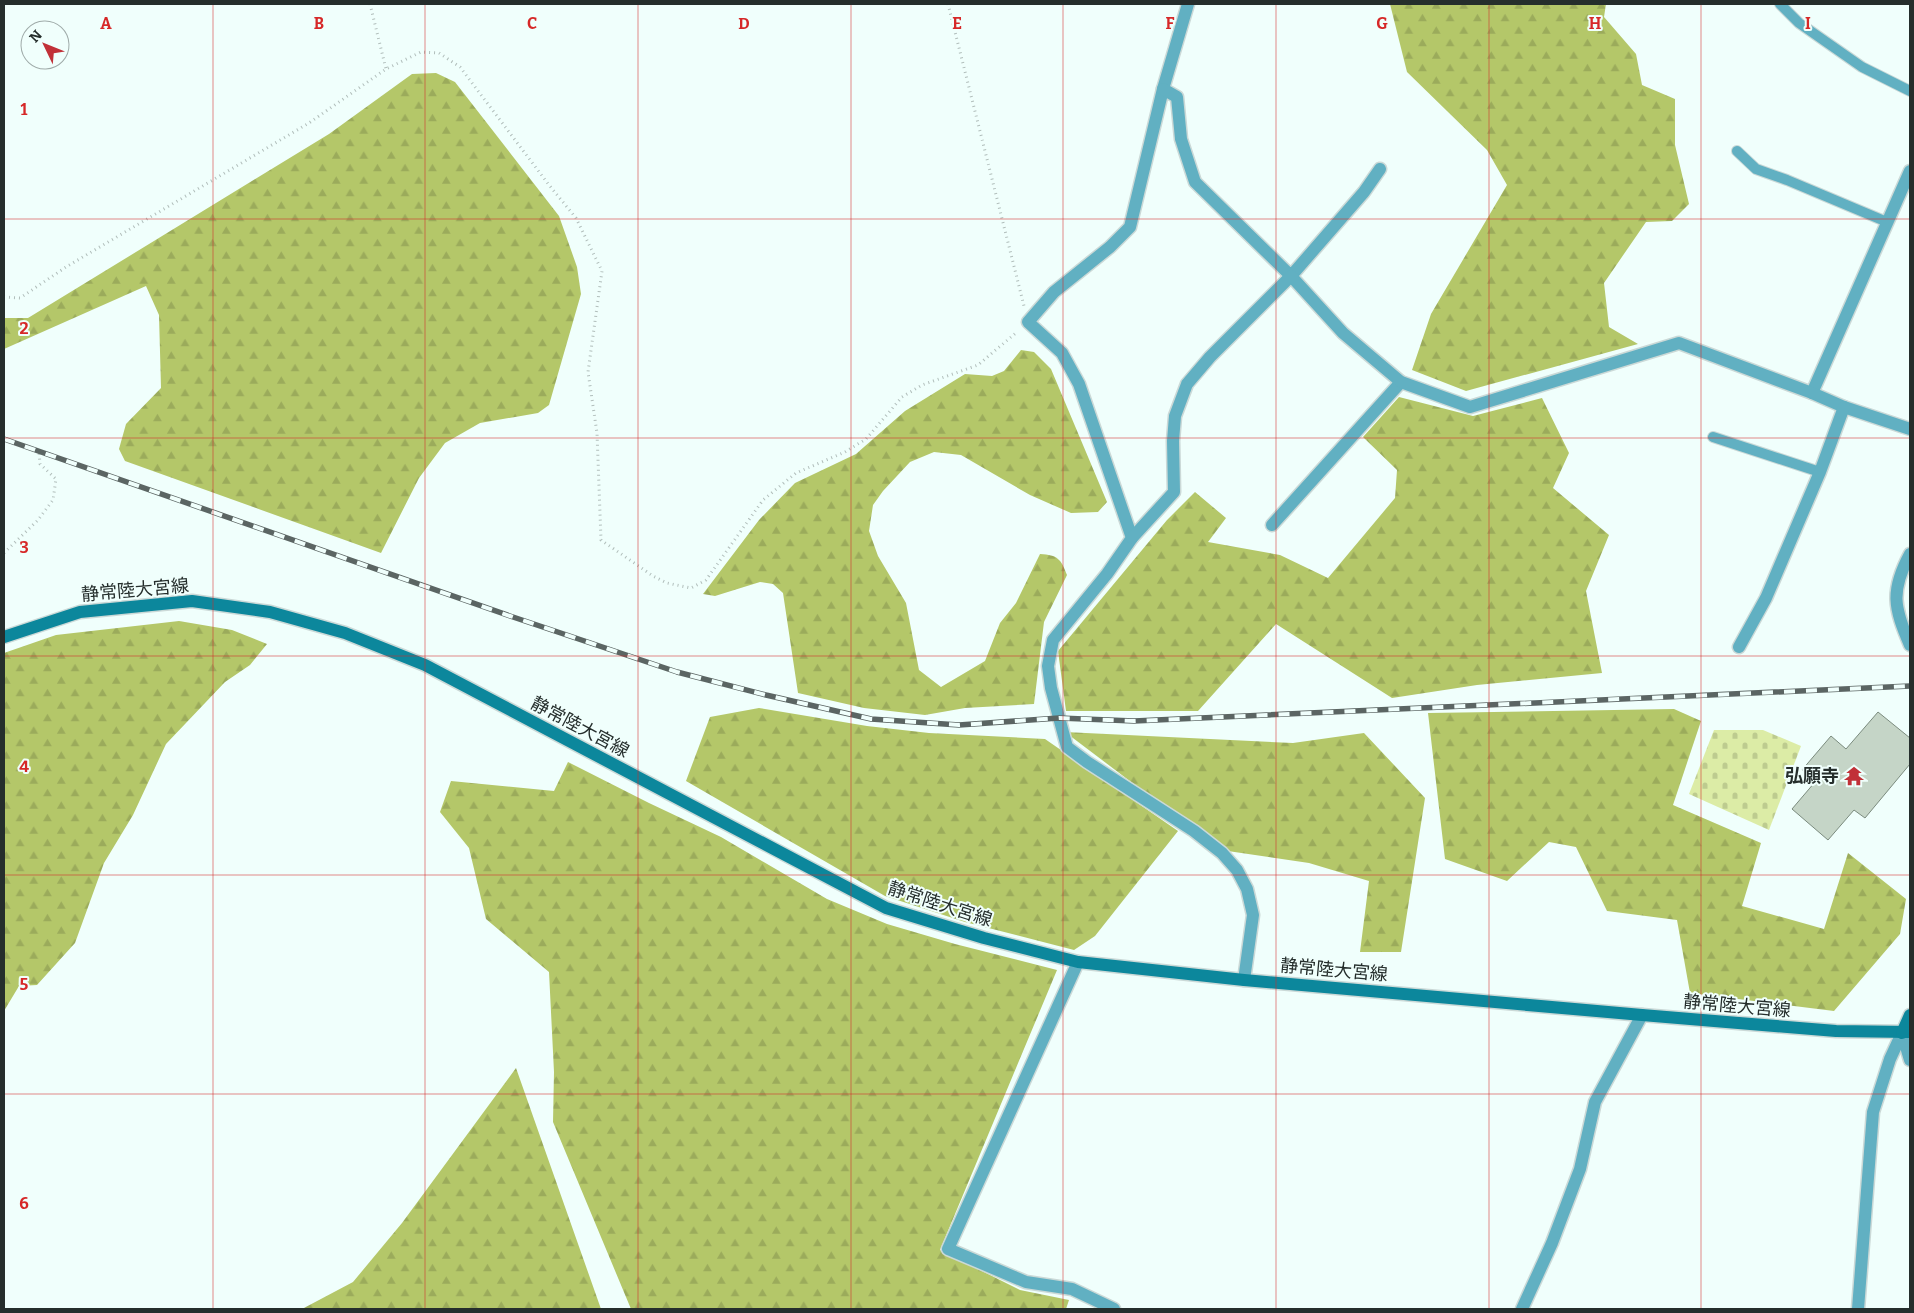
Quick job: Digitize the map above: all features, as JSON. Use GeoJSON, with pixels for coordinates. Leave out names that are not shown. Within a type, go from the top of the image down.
{"type":"FeatureCollection","features":[{"type":"Feature","properties":{"kind":"main road","name":"静常陸大宮線"},"geometry":{"type":"LineString","coordinates":[[4,637],[80,612],[192,601],[270,612],[345,633],[426,665],[886,908],[984,938],[1078,962],[1244,980],[1642,1016],[1836,1031],[1906,1032]]}},
{"type":"Feature","properties":{"kind":"main road"},"geometry":{"type":"LineString","coordinates":[[1906,1032],[1910,1015]]}},
{"type":"Feature","properties":{"kind":"street"},"geometry":{"type":"LineString","coordinates":[[1132,538],[1079,384],[1062,353],[1028,322],[1054,292],[1110,247],[1130,227],[1164,89],[1188,4]]}},
{"type":"Feature","properties":{"kind":"street"},"geometry":{"type":"LineString","coordinates":[[1164,89],[1177,97],[1181,139],[1195,182],[1291,276],[1343,333],[1401,382],[1470,407],[1678,343],[1812,393],[1844,407],[1910,429]]}},
{"type":"Feature","properties":{"kind":"street"},"geometry":{"type":"LineString","coordinates":[[1244,980],[1254,915],[1247,890],[1237,870],[1222,853],[1194,831],[1067,747],[1051,688],[1048,666],[1053,640],[1107,574],[1132,538],[1174,492],[1173,441],[1175,416],[1187,384],[1210,356],[1291,276],[1364,192],[1380,169]]}},
{"type":"Feature","properties":{"kind":"street"},"geometry":{"type":"LineString","coordinates":[[1812,393],[1910,171]]}},
{"type":"Feature","properties":{"kind":"street"},"geometry":{"type":"LineString","coordinates":[[1272,524],[1401,382]]}},
{"type":"Feature","properties":{"kind":"street"},"geometry":{"type":"LineString","coordinates":[[1739,647],[1766,598],[1820,472],[1844,407]]}},
{"type":"Feature","properties":{"kind":"street"},"geometry":{"type":"LineString","coordinates":[[1910,554],[1902,570],[1896,590],[1896,606],[1910,645]]}},
{"type":"Feature","properties":{"kind":"street"},"geometry":{"type":"LineString","coordinates":[[1078,962],[948,1249],[1026,1282],[1072,1289],[1114,1309]]}},
{"type":"Feature","properties":{"kind":"street"},"geometry":{"type":"LineString","coordinates":[[1522,1309],[1552,1242],[1580,1168],[1595,1102],[1642,1016]]}},
{"type":"Feature","properties":{"kind":"street"},"geometry":{"type":"LineString","coordinates":[[1906,1032],[1910,1060]]}},
{"type":"Feature","properties":{"kind":"street"},"geometry":{"type":"LineString","coordinates":[[1858,1309],[1873,1112],[1890,1059],[1906,1032]]}},
{"type":"Feature","properties":{"kind":"lane"},"geometry":{"type":"LineString","coordinates":[[1780,4],[1799,23],[1862,67],[1910,91]]}},
{"type":"Feature","properties":{"kind":"lane"},"geometry":{"type":"LineString","coordinates":[[1737,151],[1756,169],[1788,180],[1887,222]]}},
{"type":"Feature","properties":{"kind":"lane"},"geometry":{"type":"LineString","coordinates":[[1713,437],[1820,472]]}},
{"type":"Feature","properties":{"kind":"path"},"geometry":{"type":"LineString","coordinates":[[370,4],[386,70]]}},
{"type":"Feature","properties":{"kind":"path"},"geometry":{"type":"LineString","coordinates":[[4,297],[20,298],[66,267],[309,123],[386,70],[421,52],[439,53],[460,67],[576,218],[602,271],[588,372],[597,433],[601,540],[653,576],[667,583],[691,588],[706,580],[763,500],[796,473],[845,452],[866,439],[902,397],[922,385],[978,365],[1028,322],[948,4]]}},
{"type":"Feature","properties":{"kind":"path"},"geometry":{"type":"LineString","coordinates":[[4,553],[38,520],[53,500],[56,479],[40,464],[39,452]]}},
{"type":"Feature","properties":{"kind":"green space"},"geometry":{"type":"Polygon","coordinates":[[[1390,4],[1606,4],[1604,17],[1636,54],[1642,85],[1675,99],[1675,145],[1689,204],[1672,221],[1646,222],[1604,283],[1609,327],[1638,344],[1466,391],[1412,370],[1431,314],[1507,185],[1487,150],[1407,72],[1390,4]]]}},
{"type":"Feature","properties":{"kind":"green space"},"geometry":{"type":"Polygon","coordinates":[[[436,73],[455,82],[559,216],[577,267],[581,294],[549,405],[538,413],[480,423],[445,443],[419,478],[381,553],[125,461],[119,449],[126,424],[161,388],[159,315],[146,286],[4,349],[4,318],[28,318],[329,134],[412,74],[436,73]]]}},
{"type":"Feature","properties":{"kind":"green space"},"geometry":{"type":"Polygon","coordinates":[[[1021,350],[1034,352],[1051,369],[1107,502],[1098,512],[1071,513],[1030,495],[961,455],[934,452],[910,462],[883,491],[873,505],[869,531],[878,556],[906,603],[919,670],[941,687],[985,661],[1000,623],[1016,603],[1040,554],[1051,555],[1061,562],[1067,575],[1044,622],[1034,704],[965,708],[925,715],[864,708],[798,693],[783,593],[773,584],[760,582],[715,596],[703,594],[759,520],[795,483],[856,454],[905,411],[965,374],[992,376],[1004,371],[1021,350]]]}},
{"type":"Feature","properties":{"kind":"green space"},"geometry":{"type":"Polygon","coordinates":[[[1399,397],[1473,416],[1542,398],[1569,453],[1553,488],[1609,535],[1586,591],[1602,673],[1477,685],[1392,698],[1276,624],[1198,711],[1066,711],[1058,651],[1167,520],[1195,492],[1226,518],[1208,542],[1280,555],[1328,578],[1395,498],[1397,470],[1363,437],[1399,397]]]}},
{"type":"Feature","properties":{"kind":"green space"},"geometry":{"type":"Polygon","coordinates":[[[179,621],[232,630],[267,644],[250,665],[225,682],[166,744],[133,815],[104,863],[75,943],[37,985],[19,986],[4,1011],[4,653],[56,635],[179,621]]]}},
{"type":"Feature","properties":{"kind":"green space"},"geometry":{"type":"Polygon","coordinates":[[[759,708],[867,726],[929,733],[1045,739],[1178,831],[1095,936],[1074,950],[965,922],[885,896],[686,781],[710,717],[759,708]]]}},
{"type":"Feature","properties":{"kind":"green space"},"geometry":{"type":"Polygon","coordinates":[[[1674,709],[1701,721],[1673,805],[1761,843],[1742,906],[1824,929],[1848,853],[1906,899],[1900,934],[1834,1011],[1690,993],[1677,920],[1607,911],[1576,847],[1549,842],[1507,881],[1445,859],[1428,713],[1674,709]]]}},
{"type":"Feature","properties":{"kind":"green space"},"geometry":{"type":"Polygon","coordinates":[[[1714,730],[1763,730],[1801,746],[1769,830],[1689,794],[1714,730]]]}},
{"type":"Feature","properties":{"kind":"green space"},"geometry":{"type":"Polygon","coordinates":[[[1065,732],[1293,743],[1364,733],[1425,798],[1401,952],[1360,952],[1369,881],[1309,863],[1221,850],[1065,732]]]}},
{"type":"Feature","properties":{"kind":"green space"},"geometry":{"type":"Polygon","coordinates":[[[568,762],[721,837],[827,899],[887,924],[955,944],[1057,970],[940,1250],[1020,1290],[1069,1300],[1066,1309],[631,1309],[553,1122],[554,1072],[549,972],[486,919],[469,848],[440,812],[451,781],[554,791],[568,762]]]}},
{"type":"Feature","properties":{"kind":"green space"},"geometry":{"type":"Polygon","coordinates":[[[516,1068],[601,1309],[302,1309],[353,1282],[402,1223],[516,1068]]]}},
{"type":"Feature","properties":{"kind":"building","name":"弘願寺"},"geometry":{"type":"Polygon","coordinates":[[[1878,712],[1910,738],[1910,764],[1865,818],[1854,810],[1828,840],[1792,809],[1815,782],[1802,770],[1831,736],[1846,749],[1878,712]]]}},
{"type":"Feature","properties":{"kind":"railway"},"geometry":{"type":"LineString","coordinates":[[4,439],[510,616],[677,672],[871,719],[959,725],[1059,718],[1134,721],[1910,686]]}},
{"type":"Feature","properties":{"kind":"place","name":"弘願寺"},"geometry":{"type":"Point","coordinates":[1854,776]}}]}
